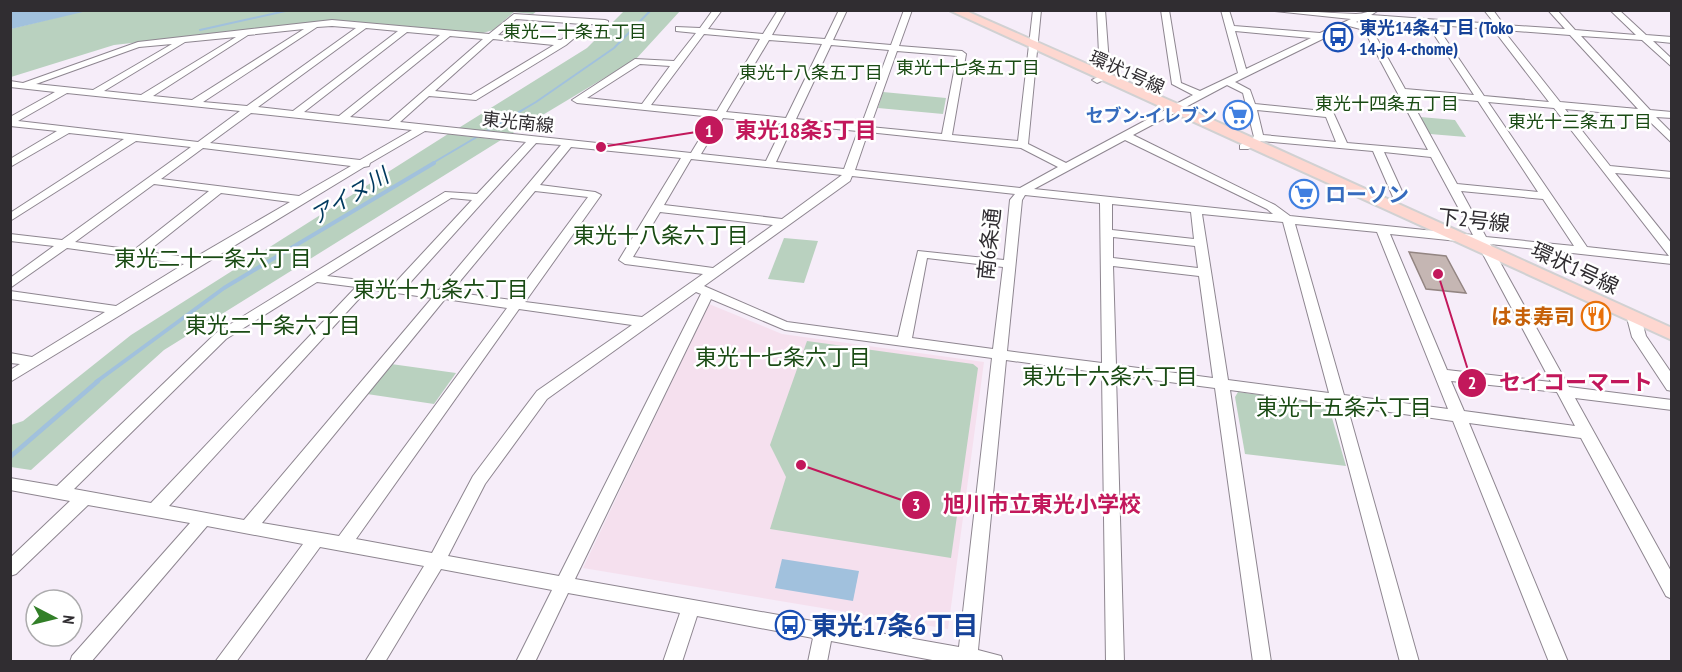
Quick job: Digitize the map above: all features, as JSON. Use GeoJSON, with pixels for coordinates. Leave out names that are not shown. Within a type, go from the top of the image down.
{"type":"FeatureCollection","features":[{"type":"Feature","properties":{"kind":"main road","name":"環状1号線"},"geometry":{"type":"LineString","coordinates":[[942,10],[1252,143],[1462,238]]}},
{"type":"Feature","properties":{"kind":"main road","name":"環状1号線"},"geometry":{"type":"LineString","coordinates":[[954,10],[1032,48]]}},
{"type":"Feature","properties":{"kind":"main road","name":"環状1号線"},"geometry":{"type":"LineString","coordinates":[[1252,143],[1408,220],[1487,246],[1671,334]]}},
{"type":"Feature","properties":{"kind":"street"},"geometry":{"type":"LineString","coordinates":[[644,107],[718,10]]}},
{"type":"Feature","properties":{"kind":"street"},"geometry":{"type":"LineString","coordinates":[[716,272],[625,260],[782,10]]}},
{"type":"Feature","properties":{"kind":"street"},"geometry":{"type":"LineString","coordinates":[[769,165],[843,10]]}},
{"type":"Feature","properties":{"kind":"street"},"geometry":{"type":"LineString","coordinates":[[525,662],[702,290],[716,272],[850,173],[908,10]]}},
{"type":"Feature","properties":{"kind":"street"},"geometry":{"type":"LineString","coordinates":[[1023,145],[1036,10]]}},
{"type":"Feature","properties":{"kind":"street"},"geometry":{"type":"LineString","coordinates":[[1101,10],[1101,78]]}},
{"type":"Feature","properties":{"kind":"street"},"geometry":{"type":"LineString","coordinates":[[1165,10],[1177,84],[1200,95]]}},
{"type":"Feature","properties":{"kind":"street"},"geometry":{"type":"LineString","coordinates":[[1225,10],[1243,75]]}},
{"type":"Feature","properties":{"kind":"street"},"geometry":{"type":"LineString","coordinates":[[1270,10],[1671,40]]}},
{"type":"Feature","properties":{"kind":"street"},"geometry":{"type":"LineString","coordinates":[[1488,10],[1499,28],[1671,253]]}},
{"type":"Feature","properties":{"kind":"street"},"geometry":{"type":"LineString","coordinates":[[1552,10],[1671,140]]}},
{"type":"Feature","properties":{"kind":"street"},"geometry":{"type":"LineString","coordinates":[[1614,10],[1671,64]]}},
{"type":"Feature","properties":{"kind":"street","name":"南6条通"},"geometry":{"type":"LineString","coordinates":[[967,659],[1016,200],[1022,192],[1200,95],[1374,11]]}},
{"type":"Feature","properties":{"kind":"street"},"geometry":{"type":"LineString","coordinates":[[392,124],[514,16],[604,23]]}},
{"type":"Feature","properties":{"kind":"street"},"geometry":{"type":"LineString","coordinates":[[22,85],[138,45],[332,22],[563,43]]}},
{"type":"Feature","properties":{"kind":"street"},"geometry":{"type":"LineString","coordinates":[[428,93],[473,98],[563,43],[589,22]]}},
{"type":"Feature","properties":{"kind":"street"},"geometry":{"type":"LineString","coordinates":[[1430,22],[1583,251]]}},
{"type":"Feature","properties":{"kind":"street"},"geometry":{"type":"LineString","coordinates":[[1349,23],[1367,28],[1487,246],[1671,591]]}},
{"type":"Feature","properties":{"kind":"street"},"geometry":{"type":"LineString","coordinates":[[194,104],[316,25]]}},
{"type":"Feature","properties":{"kind":"street"},"geometry":{"type":"LineString","coordinates":[[10,284],[203,145],[247,109],[364,26]]}},
{"type":"Feature","properties":{"kind":"street"},"geometry":{"type":"LineString","coordinates":[[1230,28],[1323,36]]}},
{"type":"Feature","properties":{"kind":"street"},"geometry":{"type":"LineString","coordinates":[[294,114],[406,29]]}},
{"type":"Feature","properties":{"kind":"street"},"geometry":{"type":"LineString","coordinates":[[679,29],[962,54],[945,137]]}},
{"type":"Feature","properties":{"kind":"street"},"geometry":{"type":"LineString","coordinates":[[143,98],[248,32]]}},
{"type":"Feature","properties":{"kind":"street"},"geometry":{"type":"LineString","coordinates":[[341,119],[448,33]]}},
{"type":"Feature","properties":{"kind":"street"},"geometry":{"type":"LineString","coordinates":[[94,93],[185,40]]}},
{"type":"Feature","properties":{"kind":"street"},"geometry":{"type":"LineString","coordinates":[[677,64],[638,61],[577,100],[1023,145],[1067,168]]}},
{"type":"Feature","properties":{"kind":"street"},"geometry":{"type":"LineString","coordinates":[[1228,82],[1247,92],[1251,107],[1252,143],[1343,146],[1436,154]]}},
{"type":"Feature","properties":{"kind":"street","name":"東光南線"},"geometry":{"type":"LineString","coordinates":[[10,84],[1022,192]]}},
{"type":"Feature","properties":{"kind":"street"},"geometry":{"type":"LineString","coordinates":[[10,122],[65,90]]}},
{"type":"Feature","properties":{"kind":"street"},"geometry":{"type":"LineString","coordinates":[[1403,92],[1671,115]]}},
{"type":"Feature","properties":{"kind":"street"},"geometry":{"type":"LineString","coordinates":[[1251,107],[1330,114],[1343,146]]}},
{"type":"Feature","properties":{"kind":"street"},"geometry":{"type":"LineString","coordinates":[[10,122],[365,164]]}},
{"type":"Feature","properties":{"kind":"street"},"geometry":{"type":"LineString","coordinates":[[10,377],[196,262],[424,128]]}},
{"type":"Feature","properties":{"kind":"street"},"geometry":{"type":"LineString","coordinates":[[10,164],[66,130]]}},
{"type":"Feature","properties":{"kind":"street"},"geometry":{"type":"LineString","coordinates":[[1126,136],[1271,207],[1288,220],[1410,662]]}},
{"type":"Feature","properties":{"kind":"street"},"geometry":{"type":"LineString","coordinates":[[10,218],[133,138]]}},
{"type":"Feature","properties":{"kind":"street"},"geometry":{"type":"LineString","coordinates":[[397,289],[533,140]]}},
{"type":"Feature","properties":{"kind":"street"},"geometry":{"type":"LineString","coordinates":[[248,527],[568,144]]}},
{"type":"Feature","properties":{"kind":"street"},"geometry":{"type":"LineString","coordinates":[[1377,149],[1400,198],[1390,205]]}},
{"type":"Feature","properties":{"kind":"street"},"geometry":{"type":"LineString","coordinates":[[1606,169],[1671,175]]}},
{"type":"Feature","properties":{"kind":"street"},"geometry":{"type":"LineString","coordinates":[[152,182],[304,200]]}},
{"type":"Feature","properties":{"kind":"street"},"geometry":{"type":"LineString","coordinates":[[1454,187],[1546,196]]}},
{"type":"Feature","properties":{"kind":"street"},"geometry":{"type":"LineString","coordinates":[[343,544],[595,195],[532,188]]}},
{"type":"Feature","properties":{"kind":"street"},"geometry":{"type":"LineString","coordinates":[[136,254],[218,190]]}},
{"type":"Feature","properties":{"kind":"street","name":"下2号線"},"geometry":{"type":"LineString","coordinates":[[1022,192],[1462,238]]}},
{"type":"Feature","properties":{"kind":"street"},"geometry":{"type":"LineString","coordinates":[[60,493],[220,336],[449,194],[479,198]]}},
{"type":"Feature","properties":{"kind":"street"},"geometry":{"type":"LineString","coordinates":[[1106,201],[1115,662]]}},
{"type":"Feature","properties":{"kind":"street"},"geometry":{"type":"LineString","coordinates":[[657,208],[785,223]]}},
{"type":"Feature","properties":{"kind":"street"},"geometry":{"type":"LineString","coordinates":[[1196,210],[1262,662]]}},
{"type":"Feature","properties":{"kind":"street"},"geometry":{"type":"LineString","coordinates":[[1382,229],[1559,662]]}},
{"type":"Feature","properties":{"kind":"street"},"geometry":{"type":"LineString","coordinates":[[1107,233],[1201,243]]}},
{"type":"Feature","properties":{"kind":"street"},"geometry":{"type":"LineString","coordinates":[[10,237],[196,262]]}},
{"type":"Feature","properties":{"kind":"street","name":"下2号線"},"geometry":{"type":"LineString","coordinates":[[1487,246],[1583,251],[1671,260]]}},
{"type":"Feature","properties":{"kind":"street"},"geometry":{"type":"LineString","coordinates":[[904,342],[922,254],[1010,264]]}},
{"type":"Feature","properties":{"kind":"street"},"geometry":{"type":"LineString","coordinates":[[1107,261],[1205,273]]}},
{"type":"Feature","properties":{"kind":"street"},"geometry":{"type":"LineString","coordinates":[[316,278],[645,322]]}},
{"type":"Feature","properties":{"kind":"street"},"geometry":{"type":"LineString","coordinates":[[155,510],[365,285]]}},
{"type":"Feature","properties":{"kind":"street"},"geometry":{"type":"LineString","coordinates":[[702,290],[784,326],[1587,433]]}},
{"type":"Feature","properties":{"kind":"street"},"geometry":{"type":"LineString","coordinates":[[374,662],[437,560],[479,480],[542,395],[645,322],[702,290]]}},
{"type":"Feature","properties":{"kind":"street"},"geometry":{"type":"LineString","coordinates":[[10,295],[118,310]]}},
{"type":"Feature","properties":{"kind":"street"},"geometry":{"type":"LineString","coordinates":[[1634,318],[1639,337],[1671,386]]}},
{"type":"Feature","properties":{"kind":"street"},"geometry":{"type":"LineString","coordinates":[[10,358],[34,362]]}},
{"type":"Feature","properties":{"kind":"street"},"geometry":{"type":"LineString","coordinates":[[1443,375],[1671,405]]}},
{"type":"Feature","properties":{"kind":"street"},"geometry":{"type":"LineString","coordinates":[[10,484],[437,560],[967,659],[994,662]]}},
{"type":"Feature","properties":{"kind":"street"},"geometry":{"type":"LineString","coordinates":[[10,569],[84,498]]}},
{"type":"Feature","properties":{"kind":"street"},"geometry":{"type":"LineString","coordinates":[[79,662],[204,519]]}},
{"type":"Feature","properties":{"kind":"street"},"geometry":{"type":"LineString","coordinates":[[225,662],[316,539]]}},
{"type":"Feature","properties":{"kind":"street"},"geometry":{"type":"LineString","coordinates":[[672,662],[691,607]]}},
{"type":"Feature","properties":{"kind":"street"},"geometry":{"type":"LineString","coordinates":[[817,662],[824,632]]}},
{"type":"Feature","properties":{"kind":"shaded area"},"geometry":{"type":"Polygon","coordinates":[[[709,304],[782,334],[984,362],[948,629],[583,568],[709,304]]]}},
{"type":"Feature","properties":{"kind":"green space"},"geometry":{"type":"Polygon","coordinates":[[[87,10],[537,11],[533,14],[514,12],[493,30],[483,33],[336,20],[114,45],[11,77],[10,29],[87,10]]]}},
{"type":"Feature","properties":{"kind":"green space"},"geometry":{"type":"Polygon","coordinates":[[[624,11],[680,11],[636,59],[511,134],[457,129],[587,48],[624,11]]]}},
{"type":"Feature","properties":{"kind":"green space"},"geometry":{"type":"Polygon","coordinates":[[[883,92],[946,98],[943,114],[878,108],[883,92]]]}},
{"type":"Feature","properties":{"kind":"green space"},"geometry":{"type":"Polygon","coordinates":[[[1420,117],[1455,120],[1466,137],[1430,134],[1420,117]]]}},
{"type":"Feature","properties":{"kind":"green space"},"geometry":{"type":"Polygon","coordinates":[[[448,134],[501,140],[164,350],[31,470],[11,467],[11,425],[23,421],[131,335],[448,134]]]}},
{"type":"Feature","properties":{"kind":"green space"},"geometry":{"type":"Polygon","coordinates":[[[784,238],[818,241],[804,283],[768,279],[784,238]]]}},
{"type":"Feature","properties":{"kind":"green space"},"geometry":{"type":"Polygon","coordinates":[[[807,341],[973,364],[978,368],[951,558],[770,529],[786,477],[770,445],[807,341]]]}},
{"type":"Feature","properties":{"kind":"green space"},"geometry":{"type":"Polygon","coordinates":[[[391,364],[456,373],[434,404],[367,394],[391,364]]]}},
{"type":"Feature","properties":{"kind":"green space"},"geometry":{"type":"Polygon","coordinates":[[[1238,392],[1328,404],[1346,466],[1245,454],[1235,397],[1238,392]]]}},
{"type":"Feature","properties":{"kind":"water"},"geometry":{"type":"Polygon","coordinates":[[[11,10],[87,10],[87,11],[11,29],[11,10]]]}},
{"type":"Feature","properties":{"kind":"water"},"geometry":{"type":"Polygon","coordinates":[[[782,559],[859,571],[853,601],[775,588],[782,559]]]}},
{"type":"Feature","properties":{"kind":"building","name":"セブン-イレブン"},"geometry":{"type":"Polygon","coordinates":[[[1228,107],[1244,109],[1248,122],[1232,121],[1228,107]]]}},
{"type":"Feature","properties":{"kind":"building"},"geometry":{"type":"Polygon","coordinates":[[[1409,252],[1446,256],[1466,293],[1426,289],[1409,252]]]}},
{"type":"Feature","properties":{"kind":"waterway"},"geometry":{"type":"LineString","coordinates":[[200,30],[290,10]]}},
{"type":"Feature","properties":{"kind":"waterway","name":"アイヌ川"},"geometry":{"type":"LineString","coordinates":[[431,164],[536,102],[614,48],[651,10]]}},
{"type":"Feature","properties":{"kind":"waterway","name":"アイヌ川"},"geometry":{"type":"LineString","coordinates":[[96,382],[224,288],[434,163]]}},
{"type":"Feature","properties":{"kind":"waterway","name":"アイヌ川"},"geometry":{"type":"LineString","coordinates":[[10,457],[98,381]]}},
{"type":"Feature","properties":{"kind":"place","name":"東光14条4丁目 (Toko 14-jo 4-chome)"},"geometry":{"type":"Point","coordinates":[1338,37]}},
{"type":"Feature","properties":{"kind":"place","name":"セブン-イレブン"},"geometry":{"type":"Point","coordinates":[1238,115]}},
{"type":"Feature","properties":{"kind":"place","name":"東光18条5丁目"},"geometry":{"type":"Point","coordinates":[601,147]}},
{"type":"Feature","properties":{"kind":"place","name":"ローソン"},"geometry":{"type":"Point","coordinates":[1304,194]}},
{"type":"Feature","properties":{"kind":"place","name":"セイコーマート"},"geometry":{"type":"Point","coordinates":[1438,274]}},
{"type":"Feature","properties":{"kind":"place","name":"はま寿司"},"geometry":{"type":"Point","coordinates":[1596,316]}},
{"type":"Feature","properties":{"kind":"place","name":"旭川市立東光小学校"},"geometry":{"type":"Point","coordinates":[801,465]}},
{"type":"Feature","properties":{"kind":"place","name":"東光17条6丁目"},"geometry":{"type":"Point","coordinates":[790,625]}},
{"type":"Feature","properties":{"kind":"district","name":"東光二十条五丁目"},"geometry":{"type":"Point","coordinates":[575,31]}},
{"type":"Feature","properties":{"kind":"district","name":"東光十七条五丁目"},"geometry":{"type":"Point","coordinates":[968,67]}},
{"type":"Feature","properties":{"kind":"district","name":"東光十八条五丁目"},"geometry":{"type":"Point","coordinates":[811,72]}},
{"type":"Feature","properties":{"kind":"district","name":"東光十四条五丁目"},"geometry":{"type":"Point","coordinates":[1387,103]}},
{"type":"Feature","properties":{"kind":"district","name":"東光十三条五丁目"},"geometry":{"type":"Point","coordinates":[1580,121]}},
{"type":"Feature","properties":{"kind":"district","name":"東光十八条六丁目"},"geometry":{"type":"Point","coordinates":[661,235]}},
{"type":"Feature","properties":{"kind":"district","name":"東光二十一条六丁目"},"geometry":{"type":"Point","coordinates":[213,258]}},
{"type":"Feature","properties":{"kind":"district","name":"東光十九条六丁目"},"geometry":{"type":"Point","coordinates":[441,289]}},
{"type":"Feature","properties":{"kind":"district","name":"東光二十条六丁目"},"geometry":{"type":"Point","coordinates":[273,325]}},
{"type":"Feature","properties":{"kind":"district","name":"東光十七条六丁目"},"geometry":{"type":"Point","coordinates":[783,357]}},
{"type":"Feature","properties":{"kind":"district","name":"東光十六条六丁目"},"geometry":{"type":"Point","coordinates":[1110,376]}},
{"type":"Feature","properties":{"kind":"district","name":"東光十五条六丁目"},"geometry":{"type":"Point","coordinates":[1344,407]}}]}
